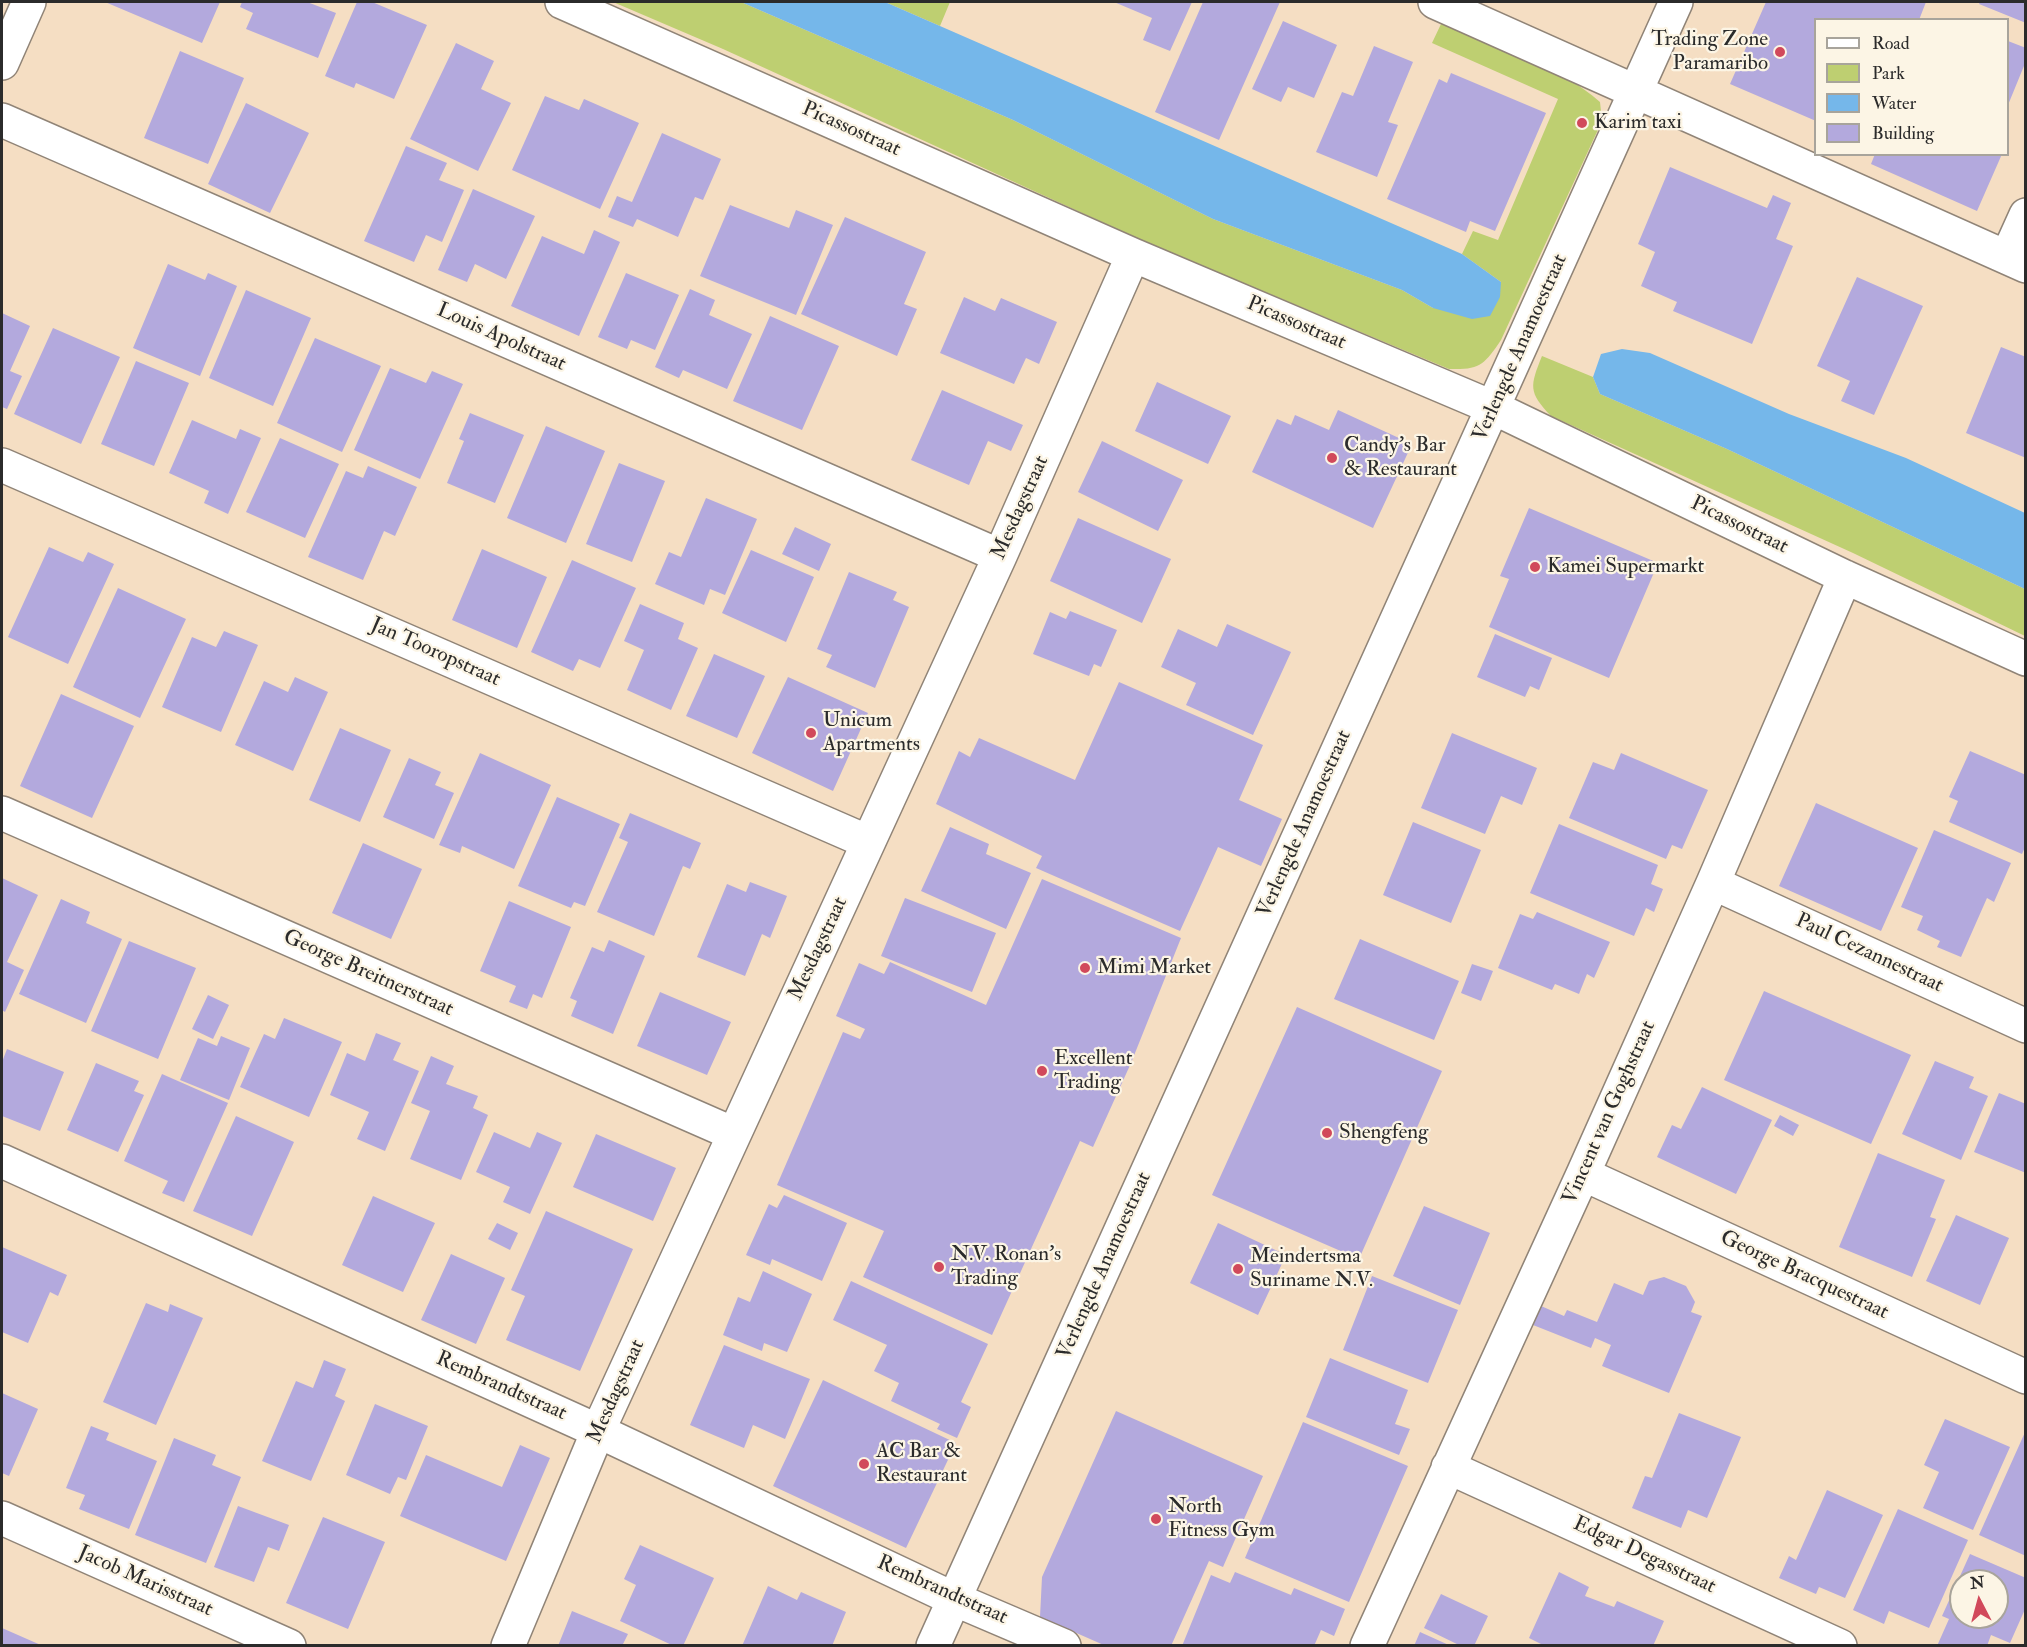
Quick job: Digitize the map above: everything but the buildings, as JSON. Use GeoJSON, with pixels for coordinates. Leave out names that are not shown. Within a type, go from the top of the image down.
{"type":"FeatureCollection","features":[{"type":"Feature","properties":{"kind":"street"},"geometry":{"type":"LineString","coordinates":[[2,63],[29,2]]}},
{"type":"Feature","properties":{"kind":"street","name":"Picassostraat"},"geometry":{"type":"LineString","coordinates":[[562,2],[1133,255],[1494,408],[1845,577],[2025,659]]}},
{"type":"Feature","properties":{"kind":"street"},"geometry":{"type":"LineString","coordinates":[[1436,2],[2016,261],[2025,215]]}},
{"type":"Feature","properties":{"kind":"street","name":"Verlengde Anamoestraat"},"geometry":{"type":"LineString","coordinates":[[933,1646],[1676,2]]}},
{"type":"Feature","properties":{"kind":"street","name":"Louis Apolstraat"},"geometry":{"type":"LineString","coordinates":[[2,120],[1000,556]]}},
{"type":"Feature","properties":{"kind":"street","name":"Mesdagstraat"},"geometry":{"type":"LineString","coordinates":[[508,1646],[598,1431],[1000,556],[1133,255]]}},
{"type":"Feature","properties":{"kind":"street","name":"Jan Tooropstraat"},"geometry":{"type":"LineString","coordinates":[[2,465],[868,842]]}},
{"type":"Feature","properties":{"kind":"street","name":"Vincent van Goghstraat"},"geometry":{"type":"LineString","coordinates":[[1367,1646],[1713,883],[1845,577]]}},
{"type":"Feature","properties":{"kind":"street","name":"George Breitnerstraat"},"geometry":{"type":"LineString","coordinates":[[2,813],[734,1134]]}},
{"type":"Feature","properties":{"kind":"street","name":"Paul Cezannestraat"},"geometry":{"type":"LineString","coordinates":[[1713,883],[2025,1026]]}},
{"type":"Feature","properties":{"kind":"street","name":"Rembrandtstraat"},"geometry":{"type":"LineString","coordinates":[[2,1161],[598,1431],[954,1599],[1064,1646]]}},
{"type":"Feature","properties":{"kind":"street","name":"George Bracquestraat"},"geometry":{"type":"LineString","coordinates":[[1582,1174],[2025,1377]]}},
{"type":"Feature","properties":{"kind":"street","name":"Edgar Degasstraat"},"geometry":{"type":"LineString","coordinates":[[1448,1467],[1840,1646]]}},
{"type":"Feature","properties":{"kind":"street","name":"Jacob Marisstraat"},"geometry":{"type":"LineString","coordinates":[[2,1518],[289,1646]]}},
{"type":"Feature","properties":{"kind":"green space"},"geometry":{"type":"Polygon","coordinates":[[[613,2],[741,2],[1013,120],[1213,219],[1402,290],[1433,308],[1501,282],[1462,254],[1473,231],[1498,240],[1558,99],[1432,43],[1441,24],[1524,57],[1565,77],[1600,102],[1602,121],[1501,340],[1490,355],[1475,367],[1449,369],[1150,244],[723,49],[613,2]]]}},
{"type":"Feature","properties":{"kind":"green space"},"geometry":{"type":"Polygon","coordinates":[[[885,2],[950,2],[940,26],[885,2]]]}},
{"type":"Feature","properties":{"kind":"green space"},"geometry":{"type":"Polygon","coordinates":[[[1542,356],[1593,377],[1600,394],[1727,449],[2025,589],[2025,636],[1853,553],[1551,416],[1538,401],[1533,388],[1542,356]]]}},
{"type":"Feature","properties":{"kind":"water"},"geometry":{"type":"Polygon","coordinates":[[[741,2],[885,2],[1462,254],[1501,282],[1500,297],[1490,316],[1472,319],[1433,308],[1402,290],[1213,219],[1013,120],[741,2]]]}},
{"type":"Feature","properties":{"kind":"water"},"geometry":{"type":"Polygon","coordinates":[[[1622,349],[1650,353],[1789,414],[1906,458],[2025,513],[2025,589],[1727,449],[1600,394],[1593,377],[1601,354],[1622,349]]]}},
{"type":"Feature","properties":{"kind":"place","name":"Trading Zone Paramaribo"},"geometry":{"type":"Point","coordinates":[1780,52]}},
{"type":"Feature","properties":{"kind":"place","name":"Karim taxi"},"geometry":{"type":"Point","coordinates":[1582,123]}},
{"type":"Feature","properties":{"kind":"place","name":"Candy’s Bar & Restaurant"},"geometry":{"type":"Point","coordinates":[1332,458]}},
{"type":"Feature","properties":{"kind":"place","name":"Kamei Supermarkt"},"geometry":{"type":"Point","coordinates":[1535,567]}},
{"type":"Feature","properties":{"kind":"place","name":"Unicum Apartments"},"geometry":{"type":"Point","coordinates":[811,733]}},
{"type":"Feature","properties":{"kind":"place","name":"Mimi Market"},"geometry":{"type":"Point","coordinates":[1085,968]}},
{"type":"Feature","properties":{"kind":"place","name":"Excellent Trading"},"geometry":{"type":"Point","coordinates":[1042,1071]}},
{"type":"Feature","properties":{"kind":"place","name":"Shengfeng"},"geometry":{"type":"Point","coordinates":[1327,1133]}},
{"type":"Feature","properties":{"kind":"place","name":"N.V. Ronan's Trading"},"geometry":{"type":"Point","coordinates":[939,1267]}},
{"type":"Feature","properties":{"kind":"place","name":"Meindertsma Suriname N.V."},"geometry":{"type":"Point","coordinates":[1238,1269]}},
{"type":"Feature","properties":{"kind":"place","name":"AC Bar & Restaurant"},"geometry":{"type":"Point","coordinates":[864,1464]}},
{"type":"Feature","properties":{"kind":"place","name":"North Fitness Gym"},"geometry":{"type":"Point","coordinates":[1156,1519]}}]}
